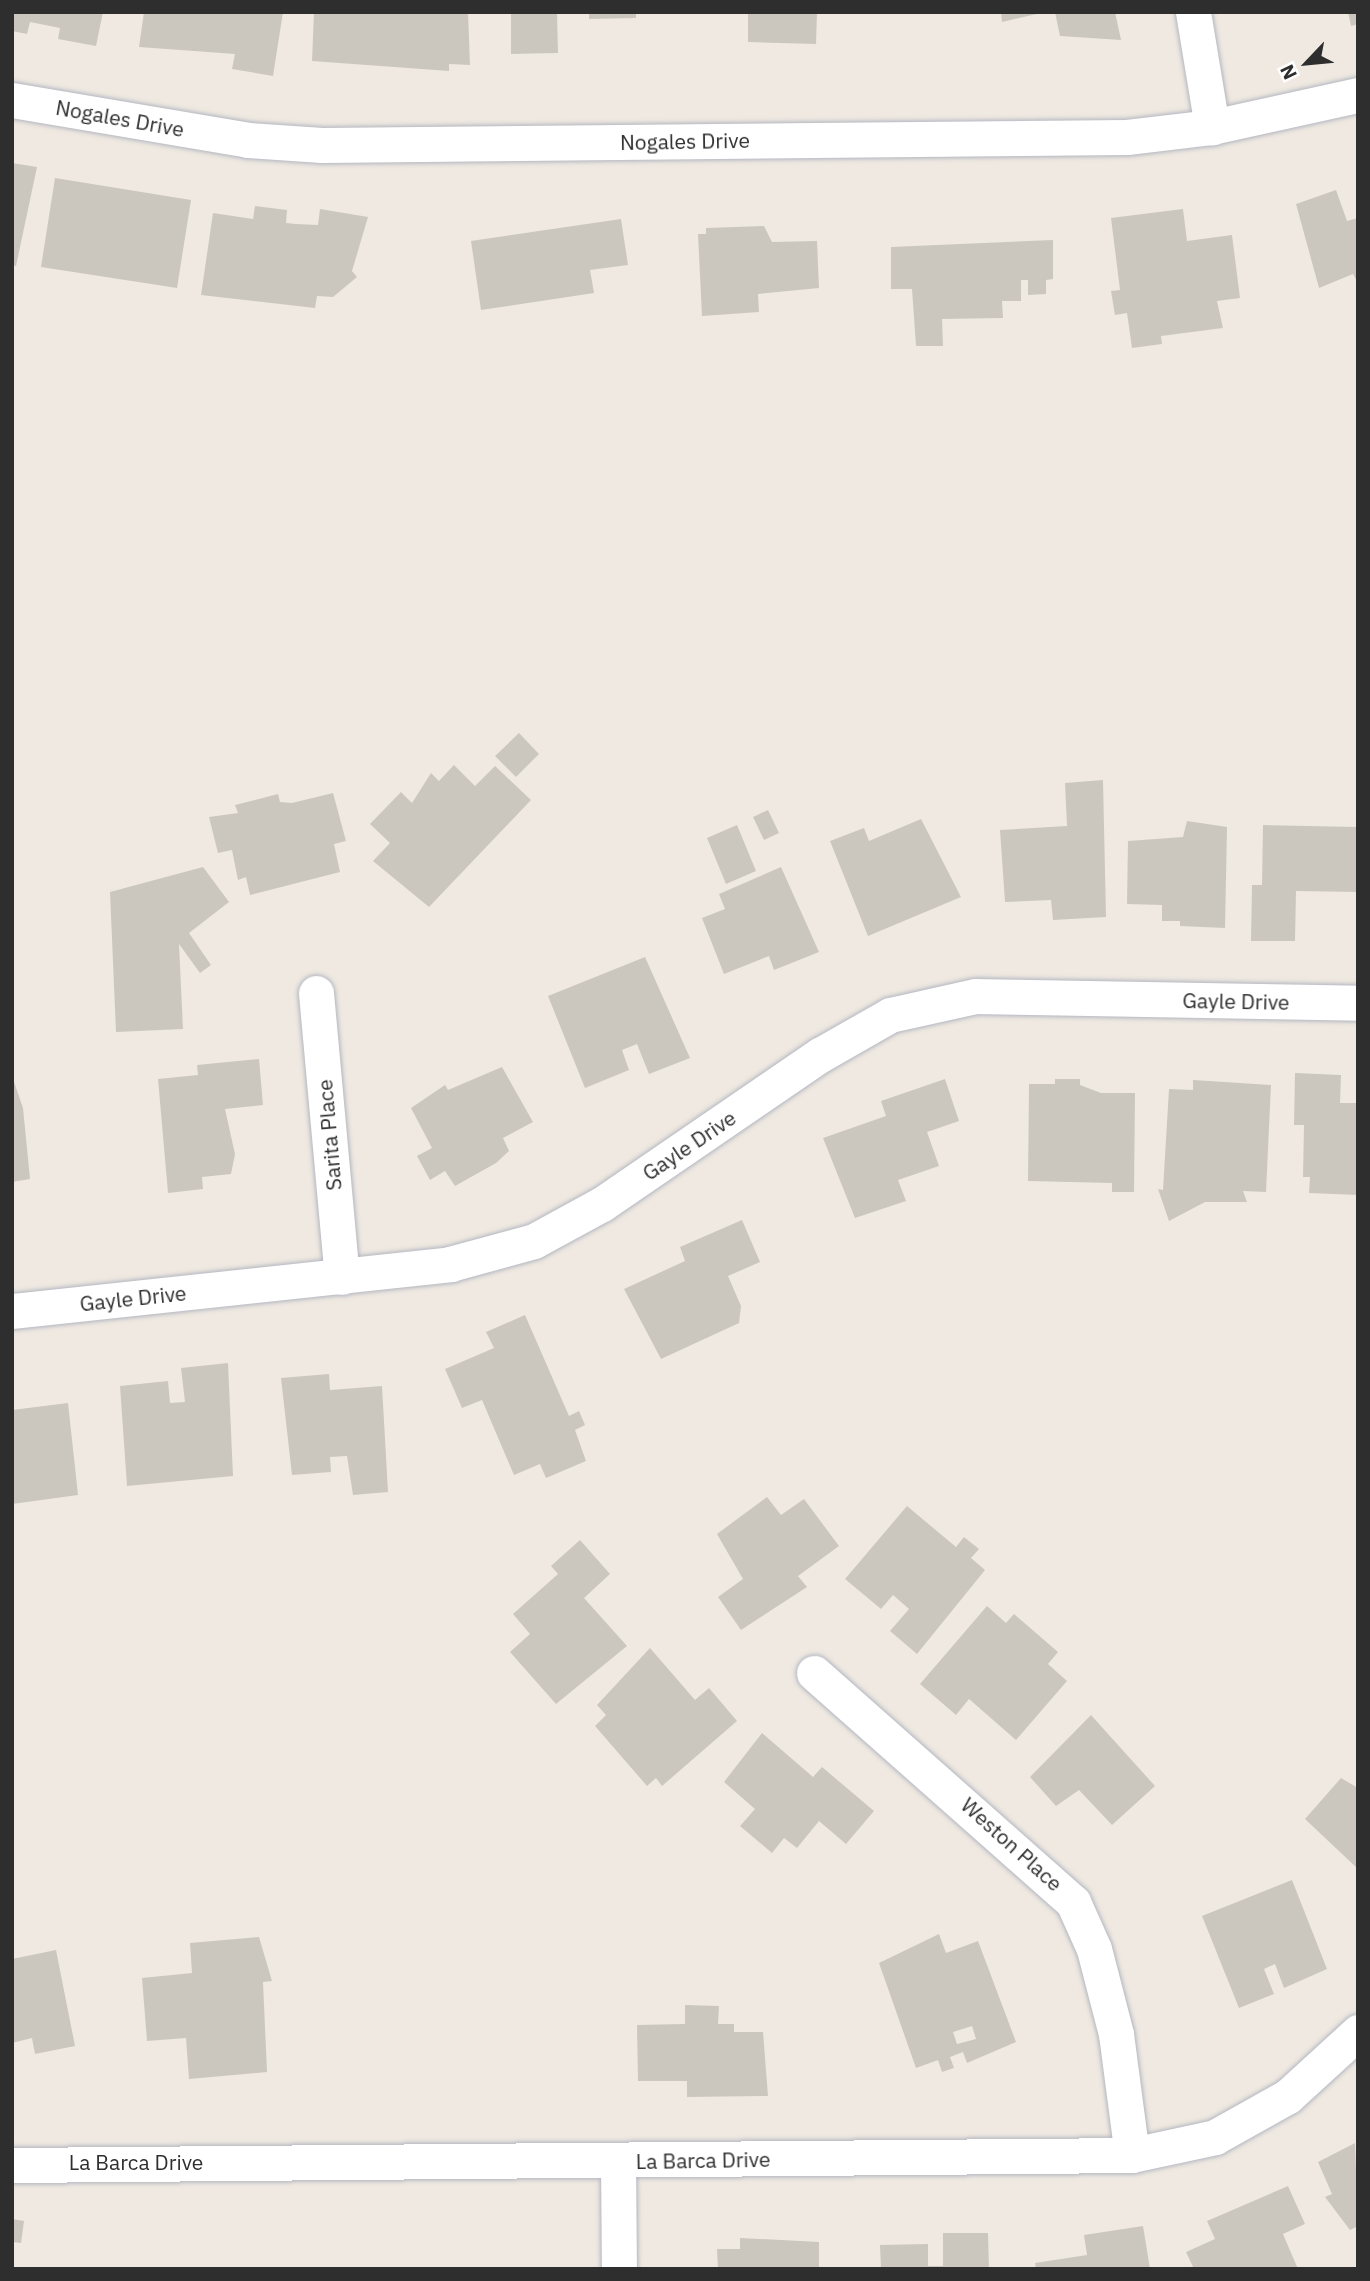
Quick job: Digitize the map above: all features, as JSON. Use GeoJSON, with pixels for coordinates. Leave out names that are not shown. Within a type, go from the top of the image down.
{"type":"FeatureCollection","features":[{"type":"Feature","properties":{"kind":"street"},"geometry":{"type":"LineString","coordinates":[[1193,12],[1212,127]]}},
{"type":"Feature","properties":{"kind":"street","name":"Nogales Drive"},"geometry":{"type":"LineString","coordinates":[[12,100],[248,140],[322,145],[1128,136],[1212,127],[1358,94]]}},
{"type":"Feature","properties":{"kind":"street","name":"Sarita Place"},"geometry":{"type":"LineString","coordinates":[[316,993],[342,1277]]}},
{"type":"Feature","properties":{"kind":"street","name":"Gayle Drive"},"geometry":{"type":"LineString","coordinates":[[12,1311],[450,1264],[534,1241],[602,1204],[820,1055],[890,1015],[976,996],[1358,1003]]}},
{"type":"Feature","properties":{"kind":"street","name":"Weston Place"},"geometry":{"type":"LineString","coordinates":[[814,1672],[1073,1902],[1094,1949],[1116,2034],[1132,2155]]}},
{"type":"Feature","properties":{"kind":"street","name":"La Barca Drive"},"geometry":{"type":"LineString","coordinates":[[12,2165],[1132,2155],[1215,2137],[1288,2096],[1358,2032]]}},
{"type":"Feature","properties":{"kind":"street"},"geometry":{"type":"LineString","coordinates":[[618,2161],[619,2269]]}},
{"type":"Feature","properties":{"kind":"building"},"geometry":{"type":"Polygon","coordinates":[[[12,12],[103,12],[96,46],[58,39],[60,28],[30,22],[27,34],[12,31],[12,12]]]}},
{"type":"Feature","properties":{"kind":"building"},"geometry":{"type":"Polygon","coordinates":[[[144,12],[283,12],[273,76],[232,69],[235,54],[139,47],[144,12]]]}},
{"type":"Feature","properties":{"kind":"building"},"geometry":{"type":"Polygon","coordinates":[[[314,12],[468,12],[470,65],[449,64],[449,71],[312,61],[314,12]]]}},
{"type":"Feature","properties":{"kind":"building"},"geometry":{"type":"Polygon","coordinates":[[[511,12],[557,12],[558,53],[511,54],[511,12]]]}},
{"type":"Feature","properties":{"kind":"building"},"geometry":{"type":"Polygon","coordinates":[[[589,12],[636,12],[636,18],[589,19],[589,12]]]}},
{"type":"Feature","properties":{"kind":"building"},"geometry":{"type":"Polygon","coordinates":[[[748,12],[817,12],[816,44],[748,42],[748,12]]]}},
{"type":"Feature","properties":{"kind":"building"},"geometry":{"type":"Polygon","coordinates":[[[1001,12],[1041,12],[1041,13],[1002,22],[1001,12]]]}},
{"type":"Feature","properties":{"kind":"building"},"geometry":{"type":"Polygon","coordinates":[[[1055,12],[1115,12],[1121,40],[1060,36],[1055,12]]]}},
{"type":"Feature","properties":{"kind":"building"},"geometry":{"type":"Polygon","coordinates":[[[1348,12],[1358,12],[1358,24],[1351,26],[1348,12]]]}},
{"type":"Feature","properties":{"kind":"building"},"geometry":{"type":"Polygon","coordinates":[[[12,163],[37,167],[16,266],[12,265],[12,163]]]}},
{"type":"Feature","properties":{"kind":"building"},"geometry":{"type":"Polygon","coordinates":[[[55,178],[191,200],[177,288],[41,267],[55,178]]]}},
{"type":"Feature","properties":{"kind":"building"},"geometry":{"type":"Polygon","coordinates":[[[1336,190],[1347,221],[1358,218],[1358,283],[1353,274],[1319,288],[1296,204],[1336,190]]]}},
{"type":"Feature","properties":{"kind":"building"},"geometry":{"type":"Polygon","coordinates":[[[255,206],[287,210],[286,223],[296,224],[318,225],[320,209],[368,217],[352,271],[357,277],[333,297],[317,296],[315,308],[201,295],[213,213],[253,219],[255,206]]]}},
{"type":"Feature","properties":{"kind":"building"},"geometry":{"type":"Polygon","coordinates":[[[1183,209],[1187,241],[1232,235],[1240,298],[1217,301],[1223,328],[1161,336],[1162,344],[1132,348],[1127,313],[1115,315],[1111,291],[1120,290],[1111,218],[1183,209]]]}},
{"type":"Feature","properties":{"kind":"building"},"geometry":{"type":"Polygon","coordinates":[[[621,219],[628,265],[590,270],[594,293],[481,310],[471,241],[621,219]]]}},
{"type":"Feature","properties":{"kind":"building"},"geometry":{"type":"Polygon","coordinates":[[[764,226],[772,242],[817,241],[819,288],[758,294],[759,312],[702,316],[698,234],[706,234],[706,228],[764,226]]]}},
{"type":"Feature","properties":{"kind":"building"},"geometry":{"type":"Polygon","coordinates":[[[1053,240],[1053,279],[1046,280],[1046,294],[1028,295],[1028,280],[1021,280],[1021,301],[1002,301],[1003,318],[942,319],[943,346],[916,346],[912,289],[891,289],[891,247],[1053,240]]]}},
{"type":"Feature","properties":{"kind":"building"},"geometry":{"type":"Polygon","coordinates":[[[519,733],[539,754],[516,777],[495,756],[519,733]]]}},
{"type":"Feature","properties":{"kind":"building"},"geometry":{"type":"Polygon","coordinates":[[[454,765],[475,786],[495,766],[531,800],[429,907],[373,861],[390,843],[370,824],[401,792],[412,803],[431,773],[439,781],[454,765]]]}},
{"type":"Feature","properties":{"kind":"building"},"geometry":{"type":"Polygon","coordinates":[[[1103,780],[1106,917],[1053,920],[1051,900],[1005,902],[1000,830],[1067,826],[1065,783],[1103,780]]]}},
{"type":"Feature","properties":{"kind":"building"},"geometry":{"type":"Polygon","coordinates":[[[333,793],[346,841],[334,844],[340,872],[250,895],[246,877],[238,880],[232,850],[218,853],[209,817],[238,813],[235,805],[278,794],[280,802],[292,803],[333,793]]]}},
{"type":"Feature","properties":{"kind":"building"},"geometry":{"type":"Polygon","coordinates":[[[768,810],[779,833],[764,840],[753,817],[768,810]]]}},
{"type":"Feature","properties":{"kind":"building"},"geometry":{"type":"Polygon","coordinates":[[[921,819],[961,897],[868,936],[830,841],[864,828],[869,841],[921,819]]]}},
{"type":"Feature","properties":{"kind":"building"},"geometry":{"type":"Polygon","coordinates":[[[1187,821],[1227,827],[1225,928],[1180,926],[1180,921],[1162,921],[1162,905],[1127,904],[1128,841],[1183,837],[1187,821]]]}},
{"type":"Feature","properties":{"kind":"building"},"geometry":{"type":"Polygon","coordinates":[[[737,825],[756,871],[726,884],[707,838],[737,825]]]}},
{"type":"Feature","properties":{"kind":"building"},"geometry":{"type":"Polygon","coordinates":[[[1263,825],[1358,827],[1358,892],[1296,891],[1295,941],[1251,941],[1252,885],[1262,885],[1263,825]]]}},
{"type":"Feature","properties":{"kind":"building"},"geometry":{"type":"Polygon","coordinates":[[[203,867],[229,902],[189,933],[211,965],[200,973],[179,944],[183,1029],[116,1032],[110,892],[203,867]]]}},
{"type":"Feature","properties":{"kind":"building"},"geometry":{"type":"Polygon","coordinates":[[[781,867],[819,952],[774,970],[769,956],[724,974],[702,918],[725,909],[719,894],[781,867]]]}},
{"type":"Feature","properties":{"kind":"building"},"geometry":{"type":"Polygon","coordinates":[[[645,957],[690,1058],[649,1074],[637,1044],[622,1050],[629,1070],[585,1088],[548,996],[645,957]]]}},
{"type":"Feature","properties":{"kind":"building"},"geometry":{"type":"Polygon","coordinates":[[[259,1059],[263,1105],[225,1109],[235,1154],[231,1174],[202,1177],[203,1189],[168,1193],[158,1079],[198,1075],[197,1065],[259,1059]]]}},
{"type":"Feature","properties":{"kind":"building"},"geometry":{"type":"Polygon","coordinates":[[[502,1067],[533,1122],[503,1138],[509,1151],[496,1163],[455,1186],[445,1171],[430,1180],[417,1156],[432,1148],[411,1108],[445,1085],[448,1090],[502,1067]]]}},
{"type":"Feature","properties":{"kind":"building"},"geometry":{"type":"Polygon","coordinates":[[[1295,1073],[1341,1075],[1340,1103],[1358,1103],[1358,1195],[1309,1193],[1310,1177],[1303,1177],[1304,1125],[1294,1125],[1295,1073]]]}},
{"type":"Feature","properties":{"kind":"building"},"geometry":{"type":"Polygon","coordinates":[[[12,1076],[23,1108],[30,1179],[12,1182],[12,1076]]]}},
{"type":"Feature","properties":{"kind":"building"},"geometry":{"type":"Polygon","coordinates":[[[945,1079],[959,1121],[927,1132],[939,1166],[898,1180],[906,1201],[855,1218],[823,1138],[886,1116],[881,1101],[945,1079]]]}},
{"type":"Feature","properties":{"kind":"building"},"geometry":{"type":"Polygon","coordinates":[[[1055,1079],[1080,1079],[1080,1085],[1101,1093],[1135,1093],[1134,1192],[1112,1192],[1112,1183],[1028,1181],[1029,1084],[1055,1084],[1055,1079]]]}},
{"type":"Feature","properties":{"kind":"building"},"geometry":{"type":"Polygon","coordinates":[[[1193,1080],[1271,1085],[1266,1192],[1243,1191],[1247,1202],[1205,1202],[1169,1221],[1158,1189],[1163,1190],[1169,1089],[1193,1090],[1193,1080]]]}},
{"type":"Feature","properties":{"kind":"building"},"geometry":{"type":"Polygon","coordinates":[[[742,1220],[760,1262],[728,1276],[741,1306],[739,1323],[661,1359],[624,1289],[685,1261],[680,1247],[742,1220]]]}},
{"type":"Feature","properties":{"kind":"building"},"geometry":{"type":"Polygon","coordinates":[[[525,1315],[569,1416],[579,1411],[585,1425],[575,1430],[586,1461],[546,1478],[540,1464],[514,1475],[482,1400],[462,1408],[445,1369],[494,1348],[486,1332],[525,1315]]]}},
{"type":"Feature","properties":{"kind":"building"},"geometry":{"type":"Polygon","coordinates":[[[228,1363],[233,1476],[127,1486],[120,1386],[168,1381],[170,1403],[185,1402],[181,1368],[228,1363]]]}},
{"type":"Feature","properties":{"kind":"building"},"geometry":{"type":"Polygon","coordinates":[[[329,1374],[330,1390],[382,1386],[388,1492],[353,1495],[347,1456],[330,1457],[331,1472],[292,1475],[281,1378],[329,1374]]]}},
{"type":"Feature","properties":{"kind":"building"},"geometry":{"type":"Polygon","coordinates":[[[68,1403],[78,1495],[12,1504],[12,1410],[68,1403]]]}},
{"type":"Feature","properties":{"kind":"building"},"geometry":{"type":"Polygon","coordinates":[[[767,1497],[781,1515],[804,1499],[839,1546],[798,1576],[807,1587],[741,1630],[718,1597],[743,1579],[717,1534],[767,1497]]]}},
{"type":"Feature","properties":{"kind":"building"},"geometry":{"type":"Polygon","coordinates":[[[907,1506],[956,1547],[964,1537],[979,1549],[971,1558],[985,1570],[917,1654],[890,1631],[909,1609],[893,1595],[881,1609],[845,1579],[907,1506]]]}},
{"type":"Feature","properties":{"kind":"building"},"geometry":{"type":"Polygon","coordinates":[[[580,1540],[610,1574],[584,1598],[627,1646],[556,1704],[510,1652],[530,1634],[513,1614],[558,1574],[551,1566],[580,1540]]]}},
{"type":"Feature","properties":{"kind":"building"},"geometry":{"type":"Polygon","coordinates":[[[987,1606],[1006,1623],[1014,1614],[1058,1652],[1048,1664],[1067,1681],[1016,1740],[969,1699],[956,1715],[920,1684],[987,1606]]]}},
{"type":"Feature","properties":{"kind":"building"},"geometry":{"type":"Polygon","coordinates":[[[650,1648],[695,1700],[709,1688],[737,1721],[662,1786],[656,1778],[647,1786],[595,1726],[606,1715],[597,1705],[650,1648]]]}},
{"type":"Feature","properties":{"kind":"building"},"geometry":{"type":"Polygon","coordinates":[[[1091,1715],[1155,1786],[1112,1825],[1079,1790],[1056,1806],[1030,1777],[1091,1715]]]}},
{"type":"Feature","properties":{"kind":"building"},"geometry":{"type":"Polygon","coordinates":[[[762,1733],[813,1777],[822,1767],[874,1811],[846,1844],[819,1821],[797,1848],[784,1838],[772,1853],[740,1826],[755,1809],[724,1782],[762,1733]]]}},
{"type":"Feature","properties":{"kind":"building"},"geometry":{"type":"Polygon","coordinates":[[[1341,1778],[1358,1788],[1358,1869],[1305,1819],[1341,1778]]]}},
{"type":"Feature","properties":{"kind":"building"},"geometry":{"type":"Polygon","coordinates":[[[1292,1880],[1327,1969],[1284,1988],[1275,1964],[1264,1969],[1274,1994],[1239,2008],[1202,1916],[1292,1880]]]}},
{"type":"Feature","properties":{"kind":"building"},"geometry":{"type":"Polygon","coordinates":[[[939,1934],[946,1953],[978,1941],[1016,2042],[967,2063],[963,2052],[950,2057],[954,2068],[942,2072],[938,2060],[916,2068],[879,1963],[939,1934]],[[972,2026],[953,2032],[957,2044],[976,2039],[972,2026]]]}},
{"type":"Feature","properties":{"kind":"building"},"geometry":{"type":"Polygon","coordinates":[[[259,1937],[272,1981],[263,1982],[267,2072],[189,2079],[186,2038],[147,2041],[142,1978],[192,1973],[190,1943],[259,1937]]]}},
{"type":"Feature","properties":{"kind":"building"},"geometry":{"type":"Polygon","coordinates":[[[56,1950],[75,2046],[35,2054],[32,2038],[12,2043],[12,1959],[56,1950]]]}},
{"type":"Feature","properties":{"kind":"building"},"geometry":{"type":"Polygon","coordinates":[[[685,2005],[719,2006],[718,2024],[734,2024],[734,2032],[763,2032],[768,2096],[687,2097],[687,2081],[638,2081],[637,2025],[685,2024],[685,2005]]]}},
{"type":"Feature","properties":{"kind":"building"},"geometry":{"type":"Polygon","coordinates":[[[1355,2143],[1358,2226],[1350,2230],[1325,2197],[1332,2194],[1318,2162],[1355,2143]]]}},
{"type":"Feature","properties":{"kind":"building"},"geometry":{"type":"Polygon","coordinates":[[[1288,2186],[1305,2224],[1283,2234],[1298,2269],[1194,2269],[1186,2252],[1215,2239],[1207,2221],[1288,2186]]]}},
{"type":"Feature","properties":{"kind":"building"},"geometry":{"type":"Polygon","coordinates":[[[12,2219],[24,2221],[21,2243],[12,2242],[12,2219]]]}},
{"type":"Feature","properties":{"kind":"building"},"geometry":{"type":"Polygon","coordinates":[[[1143,2226],[1150,2269],[1036,2269],[1035,2263],[1087,2255],[1084,2235],[1143,2226]]]}},
{"type":"Feature","properties":{"kind":"building"},"geometry":{"type":"Polygon","coordinates":[[[943,2233],[988,2233],[989,2269],[881,2269],[880,2245],[928,2244],[928,2266],[943,2266],[943,2233]]]}},
{"type":"Feature","properties":{"kind":"building"},"geometry":{"type":"Polygon","coordinates":[[[740,2238],[819,2242],[819,2269],[718,2269],[717,2249],[740,2249],[740,2238]]]}}]}
